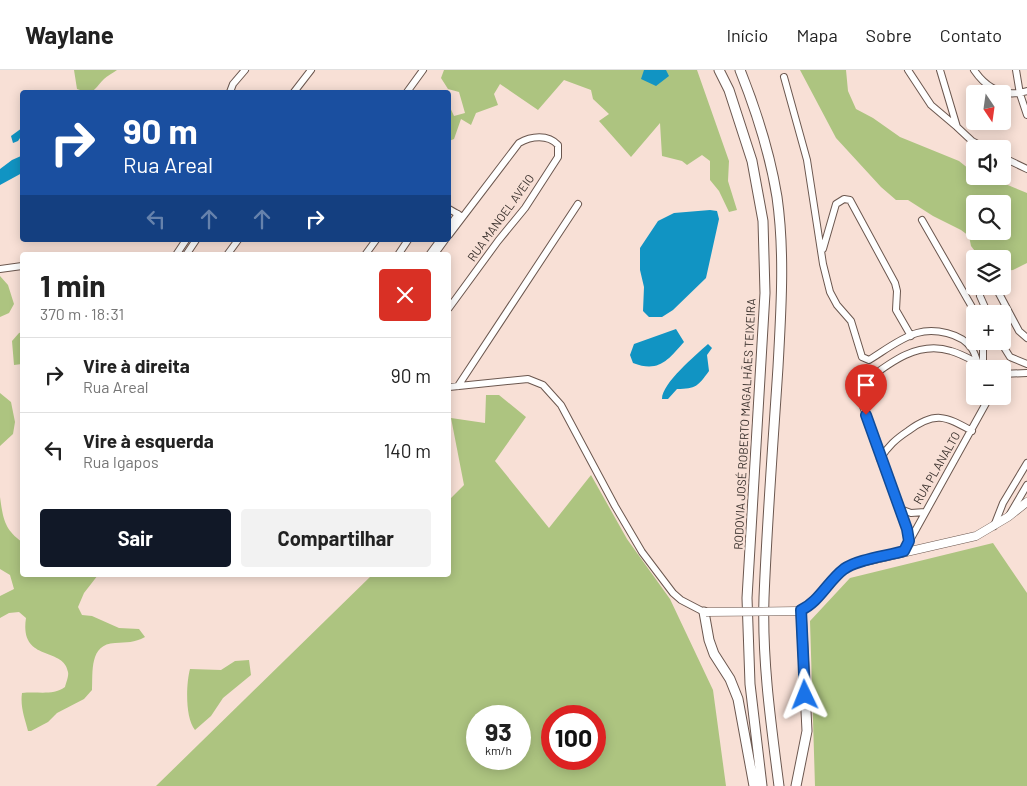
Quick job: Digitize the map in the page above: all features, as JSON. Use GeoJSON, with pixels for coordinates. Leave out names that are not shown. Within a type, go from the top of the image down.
{"type":"FeatureCollection","features":[{"type":"Feature","properties":{"kind":"highway","name":"RODOVIA JOSÉ ROBERTO MAGALHÃES TEIXEIRA"},"geometry":{"type":"LineString","coordinates":[[719,70],[729,90],[752,161],[763,221],[765,293],[747,598],[750,684],[762,786]]}},
{"type":"Feature","properties":{"kind":"highway"},"geometry":{"type":"LineString","coordinates":[[740,70],[766,147],[777,196],[780,230],[782,298],[764,598],[766,680],[780,786]]}},
{"type":"Feature","properties":{"kind":"highway"},"geometry":{"type":"LineString","coordinates":[[796,786],[806,731],[800,610]]}},
{"type":"Feature","properties":{"kind":"highway"},"geometry":{"type":"LineString","coordinates":[[705,612],[709,640],[714,654],[730,679],[738,699],[754,786]]}},
{"type":"Feature","properties":{"kind":"main road"},"geometry":{"type":"LineString","coordinates":[[705,612],[800,610],[812,603],[843,570],[854,564],[976,536],[1008,517],[1027,502]]}},
{"type":"Feature","properties":{"kind":"street"},"geometry":{"type":"LineString","coordinates":[[231,90],[233,84],[245,70]]}},
{"type":"Feature","properties":{"kind":"street"},"geometry":{"type":"LineString","coordinates":[[296,90],[312,70]]}},
{"type":"Feature","properties":{"kind":"street"},"geometry":{"type":"LineString","coordinates":[[408,90],[423,70]]}},
{"type":"Feature","properties":{"kind":"street"},"geometry":{"type":"LineString","coordinates":[[908,70],[931,105],[971,140]]}},
{"type":"Feature","properties":{"kind":"street"},"geometry":{"type":"LineString","coordinates":[[940,70],[957,127]]}},
{"type":"Feature","properties":{"kind":"street"},"geometry":{"type":"LineString","coordinates":[[974,70],[993,89],[1004,93],[1020,94],[1027,92]]}},
{"type":"Feature","properties":{"kind":"street"},"geometry":{"type":"LineString","coordinates":[[1016,70],[1020,94],[1027,115]]}},
{"type":"Feature","properties":{"kind":"street"},"geometry":{"type":"LineString","coordinates":[[784,76],[808,160],[823,264],[830,292],[837,305],[852,322],[862,357],[869,360],[919,332],[949,334],[971,347],[980,360]]}},
{"type":"Feature","properties":{"kind":"street","name":"RUA MANOEL AVEIO"},"geometry":{"type":"LineString","coordinates":[[451,231],[460,215],[519,142],[526,138],[554,140],[558,146],[558,156],[525,208],[498,241],[451,305]]}},
{"type":"Feature","properties":{"kind":"street"},"geometry":{"type":"LineString","coordinates":[[1011,161],[1027,169]]}},
{"type":"Feature","properties":{"kind":"street"},"geometry":{"type":"LineString","coordinates":[[822,252],[836,204],[844,199],[850,200],[895,283],[897,291],[896,310],[911,336]]}},
{"type":"Feature","properties":{"kind":"street"},"geometry":{"type":"LineString","coordinates":[[458,386],[578,204]]}},
{"type":"Feature","properties":{"kind":"street"},"geometry":{"type":"LineString","coordinates":[[451,210],[460,215],[451,225]]}},
{"type":"Feature","properties":{"kind":"street"},"geometry":{"type":"LineString","coordinates":[[922,220],[971,305]]}},
{"type":"Feature","properties":{"kind":"street"},"geometry":{"type":"LineString","coordinates":[[0,269],[20,266]]}},
{"type":"Feature","properties":{"kind":"street"},"geometry":{"type":"LineString","coordinates":[[1000,295],[1019,331],[1027,338]]}},
{"type":"Feature","properties":{"kind":"street"},"geometry":{"type":"LineString","coordinates":[[980,296],[984,305]]}},
{"type":"Feature","properties":{"kind":"street"},"geometry":{"type":"LineString","coordinates":[[909,541],[900,509],[860,401],[860,390],[863,383],[906,354],[932,349],[948,350],[970,360]]}},
{"type":"Feature","properties":{"kind":"street"},"geometry":{"type":"LineString","coordinates":[[1006,350],[1010,357],[1027,364]]}},
{"type":"Feature","properties":{"kind":"street"},"geometry":{"type":"LineString","coordinates":[[1011,374],[1027,373]]}},
{"type":"Feature","properties":{"kind":"street"},"geometry":{"type":"LineString","coordinates":[[451,387],[528,379],[543,385],[561,405],[619,514],[642,552],[673,593],[681,600],[705,612]]}},
{"type":"Feature","properties":{"kind":"street","name":"RUA PLANALTO"},"geometry":{"type":"LineString","coordinates":[[904,551],[985,405]]}},
{"type":"Feature","properties":{"kind":"street"},"geometry":{"type":"LineString","coordinates":[[880,458],[893,442],[920,421],[928,418],[939,417],[953,420],[972,431]]}},
{"type":"Feature","properties":{"kind":"street"},"geometry":{"type":"LineString","coordinates":[[994,526],[1003,503],[1027,463]]}},
{"type":"Feature","properties":{"kind":"street"},"geometry":{"type":"LineString","coordinates":[[1008,517],[1027,486]]}},
{"type":"Feature","properties":{"kind":"street"},"geometry":{"type":"LineString","coordinates":[[900,509],[911,513],[925,512]]}},
{"type":"Feature","properties":{"kind":"green space"},"geometry":{"type":"Polygon","coordinates":[[[74,70],[117,70],[105,78],[93,90],[77,89],[74,70]]]}},
{"type":"Feature","properties":{"kind":"green space"},"geometry":{"type":"Polygon","coordinates":[[[444,70],[697,70],[729,161],[728,181],[737,210],[729,212],[719,191],[710,180],[710,161],[702,155],[687,165],[682,161],[662,156],[660,123],[631,157],[599,121],[609,114],[593,99],[591,90],[564,80],[538,110],[500,84],[494,94],[498,105],[476,113],[471,125],[461,119],[454,139],[451,140],[451,109],[454,116],[465,113],[459,92],[448,89],[441,78],[444,70]]]}},
{"type":"Feature","properties":{"kind":"green space"},"geometry":{"type":"Polygon","coordinates":[[[800,70],[846,70],[848,91],[856,109],[873,118],[900,137],[959,161],[966,167],[966,185],[1008,185],[1027,193],[1027,263],[1011,270],[1011,250],[974,250],[971,246],[970,240],[1011,240],[1011,195],[966,195],[966,234],[908,200],[896,200],[881,187],[836,138],[800,70]]]}},
{"type":"Feature","properties":{"kind":"green space"},"geometry":{"type":"Polygon","coordinates":[[[0,276],[8,285],[14,304],[9,313],[0,317],[0,276]]]}},
{"type":"Feature","properties":{"kind":"green space"},"geometry":{"type":"Polygon","coordinates":[[[19,333],[20,364],[14,365],[12,341],[19,333]]]}},
{"type":"Feature","properties":{"kind":"green space"},"geometry":{"type":"Polygon","coordinates":[[[0,393],[11,402],[15,422],[13,434],[0,446],[0,393]]]}},
{"type":"Feature","properties":{"kind":"green space"},"geometry":{"type":"Polygon","coordinates":[[[486,395],[499,395],[526,417],[495,461],[549,528],[591,475],[627,539],[670,599],[713,690],[726,786],[156,786],[370,577],[451,577],[451,498],[464,485],[451,418],[485,423],[486,395]]]}},
{"type":"Feature","properties":{"kind":"green space"},"geometry":{"type":"Polygon","coordinates":[[[0,497],[5,522],[11,532],[20,540],[20,577],[96,577],[84,593],[78,607],[82,615],[92,616],[119,628],[139,629],[145,637],[101,648],[94,660],[92,690],[84,699],[57,713],[48,722],[31,731],[28,731],[23,713],[22,693],[60,690],[65,687],[68,672],[65,664],[59,659],[35,648],[29,642],[26,632],[26,618],[19,612],[9,613],[0,618],[0,596],[14,589],[10,575],[0,569],[0,497]]]}},
{"type":"Feature","properties":{"kind":"green space"},"geometry":{"type":"Polygon","coordinates":[[[993,543],[1027,593],[1027,786],[815,786],[810,621],[850,578],[993,543]]]}},
{"type":"Feature","properties":{"kind":"green space"},"geometry":{"type":"Polygon","coordinates":[[[249,660],[251,675],[223,698],[211,716],[195,730],[189,718],[187,701],[190,669],[221,670],[235,661],[249,660]]]}},
{"type":"Feature","properties":{"kind":"water"},"geometry":{"type":"Polygon","coordinates":[[[644,70],[666,70],[669,76],[656,86],[641,79],[644,70]]]}},
{"type":"Feature","properties":{"kind":"water"},"geometry":{"type":"Polygon","coordinates":[[[20,129],[18,141],[13,143],[11,136],[20,129]]]}},
{"type":"Feature","properties":{"kind":"water"},"geometry":{"type":"Polygon","coordinates":[[[20,156],[20,174],[0,185],[0,169],[20,156]]]}},
{"type":"Feature","properties":{"kind":"water"},"geometry":{"type":"Polygon","coordinates":[[[717,211],[719,219],[706,278],[673,310],[662,317],[649,317],[643,311],[644,287],[640,270],[640,248],[658,221],[674,213],[717,211]]]}},
{"type":"Feature","properties":{"kind":"water"},"geometry":{"type":"Polygon","coordinates":[[[676,329],[684,342],[668,359],[662,363],[650,366],[633,363],[630,355],[634,344],[676,329]]]}},
{"type":"Feature","properties":{"kind":"water"},"geometry":{"type":"Polygon","coordinates":[[[708,344],[712,348],[707,355],[709,371],[702,380],[696,386],[677,389],[668,399],[662,399],[663,392],[673,377],[708,344]]]}},
{"type":"Feature","properties":{"kind":"route"},"geometry":{"type":"LineString","coordinates":[[805,695],[801,610],[808,607],[843,570],[854,564],[904,551],[909,541],[907,529],[866,415]]}}]}
